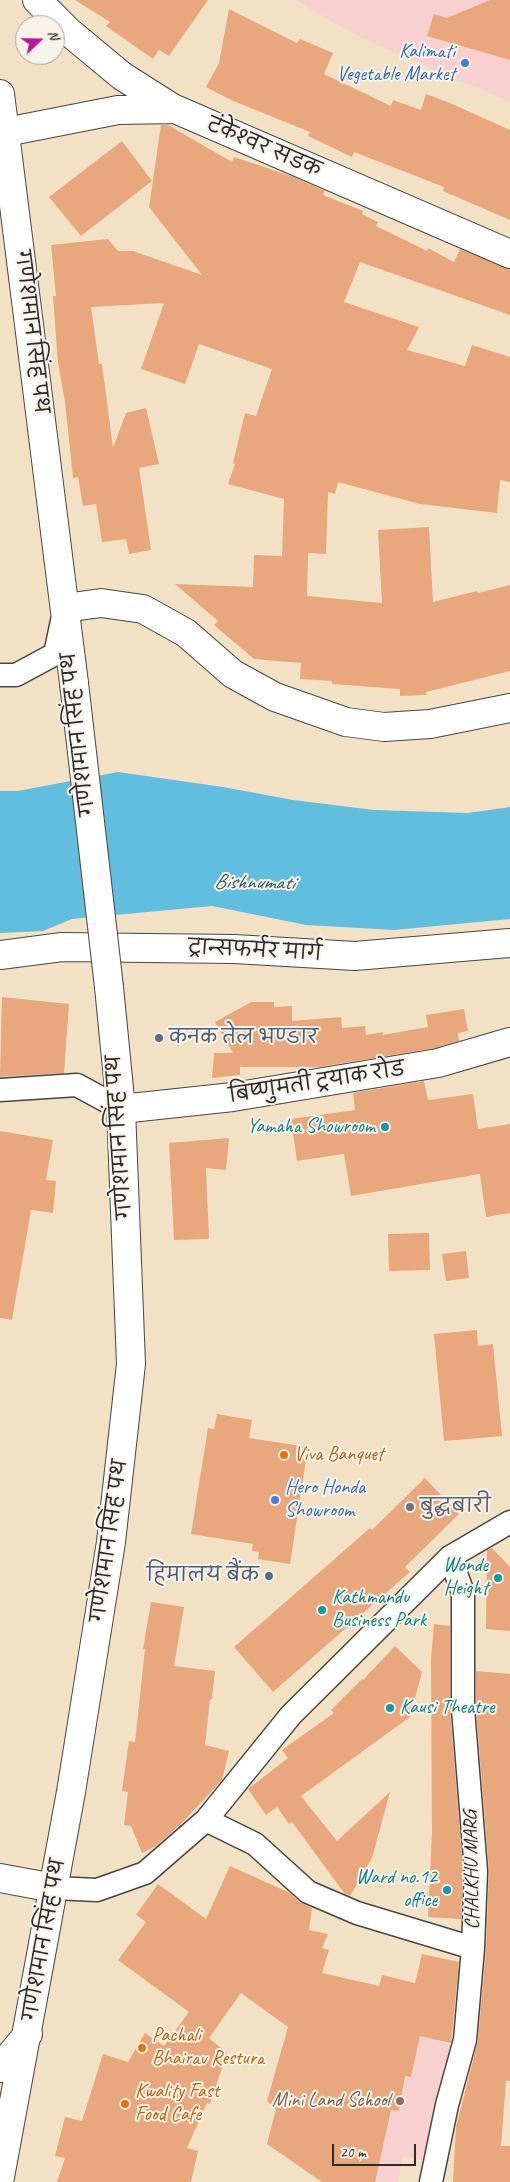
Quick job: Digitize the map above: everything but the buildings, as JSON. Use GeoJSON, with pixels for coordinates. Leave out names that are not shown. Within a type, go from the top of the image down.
{"type":"FeatureCollection","features":[{"type":"Feature","properties":{"kind":"main road"},"geometry":{"type":"LineString","coordinates":[[37,0],[70,32],[122,76],[175,109]]}},
{"type":"Feature","properties":{"kind":"main road","name":"गणेशमान सिंह पथ"},"geometry":{"type":"LineString","coordinates":[[0,94],[65,608],[121,1110],[131,1364],[111,1542],[54,1888],[0,2177]]}},
{"type":"Feature","properties":{"kind":"main road","name":"टंकेश्वर सडक"},"geometry":{"type":"LineString","coordinates":[[6,132],[118,110],[175,109],[510,254]]}},
{"type":"Feature","properties":{"kind":"main road"},"geometry":{"type":"LineString","coordinates":[[65,608],[102,602],[143,609],[186,633],[233,674],[276,697],[346,722],[384,727],[430,724],[510,708]]}},
{"type":"Feature","properties":{"kind":"main road","name":"ट्रान्सफर्मर मार्ग"},"geometry":{"type":"LineString","coordinates":[[0,955],[62,947],[234,948],[355,956],[510,943]]}},
{"type":"Feature","properties":{"kind":"main road","name":"बिष्णुमती ट्रयाक रोड"},"geometry":{"type":"LineString","coordinates":[[121,1110],[234,1097],[438,1063],[510,1042]]}},
{"type":"Feature","properties":{"kind":"main road"},"geometry":{"type":"LineString","coordinates":[[0,1878],[54,1888]]}},
{"type":"Feature","properties":{"kind":"main road"},"geometry":{"type":"LineString","coordinates":[[0,2068],[28,2034]]}},
{"type":"Feature","properties":{"kind":"street"},"geometry":{"type":"LineString","coordinates":[[0,674],[16,675],[55,654],[65,608]]}},
{"type":"Feature","properties":{"kind":"street"},"geometry":{"type":"LineString","coordinates":[[0,1090],[77,1085],[121,1110]]}},
{"type":"Feature","properties":{"kind":"street"},"geometry":{"type":"LineString","coordinates":[[54,1888],[97,1890],[145,1873],[206,1820],[291,1715],[450,1557],[510,1522]]}},
{"type":"Feature","properties":{"kind":"street","name":"CHALKHU MARG"},"geometry":{"type":"LineString","coordinates":[[431,2182],[447,2105],[466,2040],[473,1948],[476,1871],[463,1709],[463,1593],[450,1557]]}},
{"type":"Feature","properties":{"kind":"street"},"geometry":{"type":"LineString","coordinates":[[206,1820],[255,1844],[308,1892],[357,1913],[473,1948]]}},
{"type":"Feature","properties":{"kind":"shaded area","name":"Kalimati Vegetable Market"},"geometry":{"type":"Polygon","coordinates":[[[295,0],[510,0],[510,102],[361,38],[295,0]]]}},
{"type":"Feature","properties":{"kind":"shaded area","name":"Mini Land School"},"geometry":{"type":"Polygon","coordinates":[[[385,2018],[451,2046],[426,2161],[403,2156],[398,2182],[339,2182],[385,2018]]]}},
{"type":"Feature","properties":{"kind":"water","name":"Bishnumati"},"geometry":{"type":"Polygon","coordinates":[[[118,772],[223,787],[293,800],[374,810],[468,813],[510,807],[510,919],[394,930],[306,925],[212,906],[72,919],[43,931],[0,933],[0,791],[18,791],[118,772]]]}},
{"type":"Feature","properties":{"kind":"place","name":"Kalimati Vegetable Market"},"geometry":{"type":"Point","coordinates":[465,63]}},
{"type":"Feature","properties":{"kind":"place","name":"कनक तेल भण्डार"},"geometry":{"type":"Point","coordinates":[159,1038]}},
{"type":"Feature","properties":{"kind":"place","name":"Yamaha Showroom"},"geometry":{"type":"Point","coordinates":[385,1127]}},
{"type":"Feature","properties":{"kind":"place","name":"Viva Banquet"},"geometry":{"type":"Point","coordinates":[284,1455]}},
{"type":"Feature","properties":{"kind":"place","name":"Hero Honda Showroom"},"geometry":{"type":"Point","coordinates":[275,1500]}},
{"type":"Feature","properties":{"kind":"place","name":"बुद्धबारी"},"geometry":{"type":"Point","coordinates":[410,1507]}},
{"type":"Feature","properties":{"kind":"place","name":"हिमालय बैंक"},"geometry":{"type":"Point","coordinates":[269,1576]}},
{"type":"Feature","properties":{"kind":"place","name":"Wonde Height"},"geometry":{"type":"Point","coordinates":[498,1578]}},
{"type":"Feature","properties":{"kind":"place","name":"Kathmandu Business Park"},"geometry":{"type":"Point","coordinates":[322,1610]}},
{"type":"Feature","properties":{"kind":"place","name":"Kausi Theatre"},"geometry":{"type":"Point","coordinates":[390,1708]}},
{"type":"Feature","properties":{"kind":"place","name":"Ward no.12 office"},"geometry":{"type":"Point","coordinates":[447,1890]}},
{"type":"Feature","properties":{"kind":"place","name":"Pachali Bhairav Restura"},"geometry":{"type":"Point","coordinates":[142,2048]}},
{"type":"Feature","properties":{"kind":"place","name":"Mini Land School"},"geometry":{"type":"Point","coordinates":[400,2101]}},
{"type":"Feature","properties":{"kind":"place","name":"Kwality Fast Food Cafe"},"geometry":{"type":"Point","coordinates":[125,2104]}}]}
